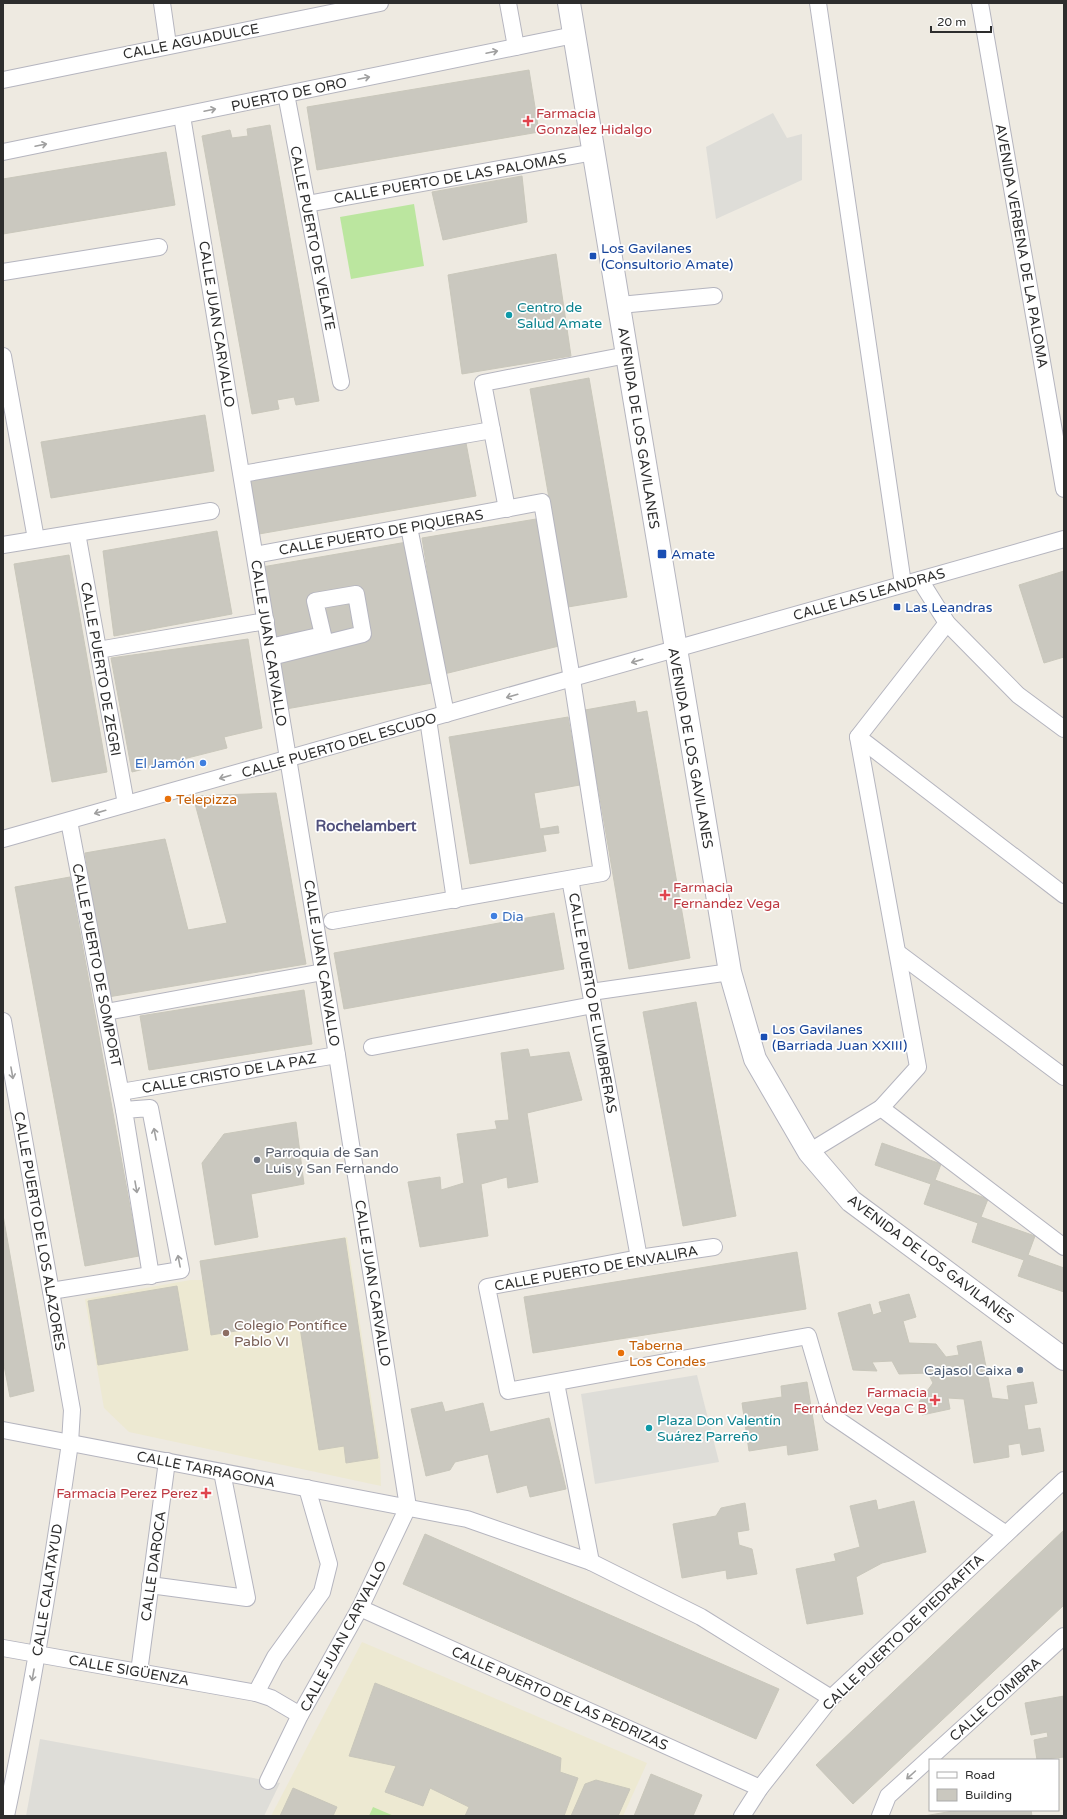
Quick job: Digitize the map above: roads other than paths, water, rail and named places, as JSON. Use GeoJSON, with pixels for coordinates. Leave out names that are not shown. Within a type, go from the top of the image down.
{"type":"FeatureCollection","features":[{"type":"Feature","properties":{"kind":"street"},"geometry":{"type":"LineString","coordinates":[[162,3],[168,45]]}},
{"type":"Feature","properties":{"kind":"street","name":"CALLE AGUADULCE"},"geometry":{"type":"LineString","coordinates":[[3,80],[168,45],[380,3]]}},
{"type":"Feature","properties":{"kind":"street"},"geometry":{"type":"LineString","coordinates":[[508,3],[516,47]]}},
{"type":"Feature","properties":{"kind":"street","name":"AVENIDA DE LOS GAVILANES"},"geometry":{"type":"LineString","coordinates":[[569,3],[620,305],[674,650],[730,972],[756,1059],[809,1152],[851,1201],[1064,1359]]}},
{"type":"Feature","properties":{"kind":"street"},"geometry":{"type":"LineString","coordinates":[[818,3],[903,584]]}},
{"type":"Feature","properties":{"kind":"street","name":"AVENIDA VERBENA DE LA PALOMA"},"geometry":{"type":"LineString","coordinates":[[980,3],[1064,489]]}},
{"type":"Feature","properties":{"kind":"street","name":"PUERTO DE ORO"},"geometry":{"type":"LineString","coordinates":[[3,152],[574,35]]}},
{"type":"Feature","properties":{"kind":"street","name":"CALLE PUERTO DE VELATE"},"geometry":{"type":"LineString","coordinates":[[286,94],[341,382]]}},
{"type":"Feature","properties":{"kind":"street","name":"CALLE JUAN CARVALLO"},"geometry":{"type":"LineString","coordinates":[[182,116],[337,1055],[408,1507],[360,1608],[300,1715],[268,1781]]}},
{"type":"Feature","properties":{"kind":"street","name":"CALLE PUERTO DE LAS PALOMAS"},"geometry":{"type":"LineString","coordinates":[[307,204],[594,152]]}},
{"type":"Feature","properties":{"kind":"street"},"geometry":{"type":"LineString","coordinates":[[3,272],[159,247]]}},
{"type":"Feature","properties":{"kind":"street"},"geometry":{"type":"LineString","coordinates":[[620,305],[714,296]]}},
{"type":"Feature","properties":{"kind":"street"},"geometry":{"type":"LineString","coordinates":[[507,508],[483,383],[627,355]]}},
{"type":"Feature","properties":{"kind":"street"},"geometry":{"type":"LineString","coordinates":[[3,356],[36,539]]}},
{"type":"Feature","properties":{"kind":"street"},"geometry":{"type":"LineString","coordinates":[[242,474],[492,430]]}},
{"type":"Feature","properties":{"kind":"street","name":"CALLE PUERTO DE PIQUERAS"},"geometry":{"type":"LineString","coordinates":[[255,555],[542,502],[572,679]]}},
{"type":"Feature","properties":{"kind":"street"},"geometry":{"type":"LineString","coordinates":[[3,545],[211,512]]}},
{"type":"Feature","properties":{"kind":"street"},"geometry":{"type":"LineString","coordinates":[[409,527],[446,714]]}},
{"type":"Feature","properties":{"kind":"street","name":"CALLE PUERTO DE ZEGRI"},"geometry":{"type":"LineString","coordinates":[[76,533],[126,804]]}},
{"type":"Feature","properties":{"kind":"street","name":"CALLE LAS LEANDRAS"},"geometry":{"type":"LineString","coordinates":[[674,650],[1064,538]]}},
{"type":"Feature","properties":{"kind":"street"},"geometry":{"type":"LineString","coordinates":[[920,580],[947,623],[1018,695],[1064,729]]}},
{"type":"Feature","properties":{"kind":"street"},"geometry":{"type":"LineString","coordinates":[[356,594],[363,634],[271,652],[323,635],[315,601],[356,594]]}},
{"type":"Feature","properties":{"kind":"street"},"geometry":{"type":"LineString","coordinates":[[98,650],[266,621]]}},
{"type":"Feature","properties":{"kind":"street"},"geometry":{"type":"LineString","coordinates":[[809,1152],[881,1108],[918,1068],[858,737],[947,623]]}},
{"type":"Feature","properties":{"kind":"street","name":"CALLE PUERTO DEL ESCUDO"},"geometry":{"type":"LineString","coordinates":[[3,839],[674,650]]}},
{"type":"Feature","properties":{"kind":"street","name":"CALLE PUERTO DE LUMBRERAS"},"geometry":{"type":"LineString","coordinates":[[572,679],[602,873],[570,879],[639,1258]]}},
{"type":"Feature","properties":{"kind":"street"},"geometry":{"type":"LineString","coordinates":[[428,719],[455,900]]}},
{"type":"Feature","properties":{"kind":"street"},"geometry":{"type":"LineString","coordinates":[[858,737],[1064,895]]}},
{"type":"Feature","properties":{"kind":"street","name":"CALLE PUERTO DE SOMPORT"},"geometry":{"type":"LineString","coordinates":[[69,821],[121,1092],[152,1276]]}},
{"type":"Feature","properties":{"kind":"street"},"geometry":{"type":"LineString","coordinates":[[332,921],[570,879]]}},
{"type":"Feature","properties":{"kind":"street"},"geometry":{"type":"LineString","coordinates":[[898,953],[1064,1077]]}},
{"type":"Feature","properties":{"kind":"street"},"geometry":{"type":"LineString","coordinates":[[106,1012],[323,972]]}},
{"type":"Feature","properties":{"kind":"street"},"geometry":{"type":"LineString","coordinates":[[372,1047],[592,999],[730,972]]}},
{"type":"Feature","properties":{"kind":"street","name":"CALLE PUERTO DE LOS ALAZORES"},"geometry":{"type":"LineString","coordinates":[[3,1021],[72,1410],[70,1443]]}},
{"type":"Feature","properties":{"kind":"street","name":"CALLE CRISTO DE LA PAZ"},"geometry":{"type":"LineString","coordinates":[[121,1092],[337,1055]]}},
{"type":"Feature","properties":{"kind":"street"},"geometry":{"type":"LineString","coordinates":[[51,1291],[152,1276],[181,1270],[150,1108],[124,1110]]}},
{"type":"Feature","properties":{"kind":"street"},"geometry":{"type":"LineString","coordinates":[[881,1108],[1064,1247]]}},
{"type":"Feature","properties":{"kind":"street","name":"CALLE PUERTO DE ENVALIRA"},"geometry":{"type":"LineString","coordinates":[[556,1382],[508,1391],[487,1287],[639,1258],[714,1246]]}},
{"type":"Feature","properties":{"kind":"street"},"geometry":{"type":"LineString","coordinates":[[591,1562],[556,1382],[808,1336],[831,1415],[1006,1534]]}},
{"type":"Feature","properties":{"kind":"street","name":"CALLE TARRAGONA"},"geometry":{"type":"LineString","coordinates":[[3,1430],[467,1519],[591,1562],[701,1617],[831,1698]]}},
{"type":"Feature","properties":{"kind":"street","name":"CALLE CALATAYUD"},"geometry":{"type":"LineString","coordinates":[[6,1816],[23,1737],[70,1443]]}},
{"type":"Feature","properties":{"kind":"street","name":"CALLE DAROCA"},"geometry":{"type":"LineString","coordinates":[[139,1672],[167,1461]]}},
{"type":"Feature","properties":{"kind":"street"},"geometry":{"type":"LineString","coordinates":[[150,1585],[247,1598],[222,1472]]}},
{"type":"Feature","properties":{"kind":"street","name":"CALLE PUERTO DE PIEDRAFITA"},"geometry":{"type":"LineString","coordinates":[[742,1816],[760,1788],[831,1698],[1064,1480]]}},
{"type":"Feature","properties":{"kind":"street"},"geometry":{"type":"LineString","coordinates":[[256,1693],[275,1657],[322,1592],[324,1585],[329,1564],[308,1488]]}},
{"type":"Feature","properties":{"kind":"street","name":"CALLE PUERTO DE LAS PEDRIZAS"},"geometry":{"type":"LineString","coordinates":[[360,1608],[760,1788]]}},
{"type":"Feature","properties":{"kind":"street","name":"CALLE COÍMBRA"},"geometry":{"type":"LineString","coordinates":[[880,1816],[888,1796],[1064,1636]]}},
{"type":"Feature","properties":{"kind":"street","name":"CALLE SIGÜENZA"},"geometry":{"type":"LineString","coordinates":[[3,1648],[256,1693],[271,1698],[300,1715]]}},
{"type":"Feature","properties":{"kind":"place","name":"Farmacia Gonzalez Hidalgo"},"geometry":{"type":"Point","coordinates":[528,121]}},
{"type":"Feature","properties":{"kind":"place","name":"Los Gavilanes (Consultorio Amate)"},"geometry":{"type":"Point","coordinates":[593,256]}},
{"type":"Feature","properties":{"kind":"place","name":"Centro de Salud Amate"},"geometry":{"type":"Point","coordinates":[509,315]}},
{"type":"Feature","properties":{"kind":"place","name":"Amate"},"geometry":{"type":"Point","coordinates":[662,554]}},
{"type":"Feature","properties":{"kind":"place","name":"Las Leandras"},"geometry":{"type":"Point","coordinates":[897,607]}},
{"type":"Feature","properties":{"kind":"place","name":"El Jamón"},"geometry":{"type":"Point","coordinates":[203,763]}},
{"type":"Feature","properties":{"kind":"place","name":"Telepizza"},"geometry":{"type":"Point","coordinates":[168,799]}},
{"type":"Feature","properties":{"kind":"place","name":"Farmacia Fernandez Vega"},"geometry":{"type":"Point","coordinates":[665,895]}},
{"type":"Feature","properties":{"kind":"place","name":"Dia"},"geometry":{"type":"Point","coordinates":[494,916]}},
{"type":"Feature","properties":{"kind":"place","name":"Los Gavilanes (Barriada Juan XXIII)"},"geometry":{"type":"Point","coordinates":[764,1037]}},
{"type":"Feature","properties":{"kind":"place","name":"Parroquia de San Luis y San Fernando"},"geometry":{"type":"Point","coordinates":[257,1160]}},
{"type":"Feature","properties":{"kind":"place","name":"Colegio Pontífice Pablo VI"},"geometry":{"type":"Point","coordinates":[226,1333]}},
{"type":"Feature","properties":{"kind":"place","name":"Taberna Los Condes"},"geometry":{"type":"Point","coordinates":[621,1353]}},
{"type":"Feature","properties":{"kind":"place","name":"Cajasol Caixa"},"geometry":{"type":"Point","coordinates":[1020,1370]}},
{"type":"Feature","properties":{"kind":"place","name":"Farmacia Fernández Vega C B"},"geometry":{"type":"Point","coordinates":[935,1400]}},
{"type":"Feature","properties":{"kind":"place","name":"Plaza Don Valentín Suárez Parreño"},"geometry":{"type":"Point","coordinates":[649,1428]}},
{"type":"Feature","properties":{"kind":"place","name":"Farmacia Perez Perez"},"geometry":{"type":"Point","coordinates":[206,1493]}},
{"type":"Feature","properties":{"kind":"district","name":"Rochelambert"},"geometry":{"type":"Point","coordinates":[366,826]}}]}
